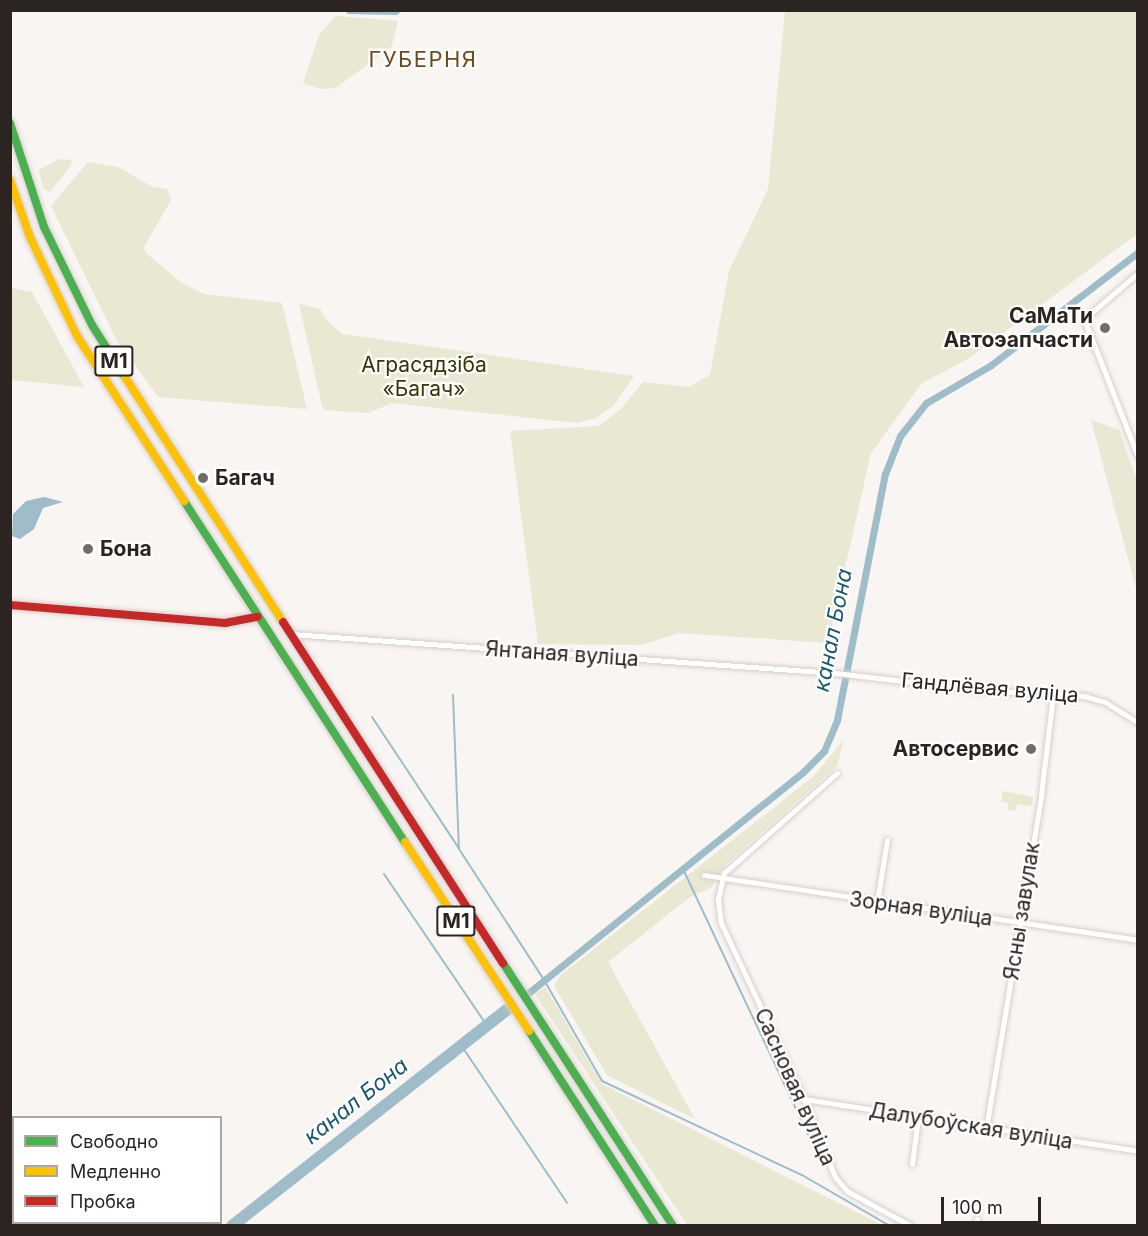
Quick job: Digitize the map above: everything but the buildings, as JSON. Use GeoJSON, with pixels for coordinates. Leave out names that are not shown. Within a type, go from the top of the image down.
{"type":"FeatureCollection","features":[{"type":"Feature","properties":{"kind":"main road","name":"М1"},"geometry":{"type":"LineString","coordinates":[[10,123],[44,227],[66,279],[288,633],[673,1226]]}},
{"type":"Feature","properties":{"kind":"main road","name":"М1"},"geometry":{"type":"LineString","coordinates":[[10,180],[30,237],[77,336],[257,617],[655,1226]]}},
{"type":"Feature","properties":{"kind":"main road"},"geometry":{"type":"LineString","coordinates":[[10,605],[225,623],[257,617]]}},
{"type":"Feature","properties":{"kind":"street"},"geometry":{"type":"LineString","coordinates":[[1137,273],[1084,319],[1137,457]]}},
{"type":"Feature","properties":{"kind":"street","name":"Янтаная вуліца"},"geometry":{"type":"LineString","coordinates":[[288,633],[835,673]]}},
{"type":"Feature","properties":{"kind":"street","name":"Гандлёвая вуліца"},"geometry":{"type":"LineString","coordinates":[[835,673],[1094,698],[1137,723]]}},
{"type":"Feature","properties":{"kind":"street","name":"Ясны завулак"},"geometry":{"type":"LineString","coordinates":[[986,1128],[1041,795],[1053,694]]}},
{"type":"Feature","properties":{"kind":"street"},"geometry":{"type":"LineString","coordinates":[[721,878],[735,861],[837,773]]}},
{"type":"Feature","properties":{"kind":"street"},"geometry":{"type":"LineString","coordinates":[[877,902],[887,840]]}},
{"type":"Feature","properties":{"kind":"street","name":"Зорная вуліца"},"geometry":{"type":"LineString","coordinates":[[704,875],[1137,940]]}},
{"type":"Feature","properties":{"kind":"street","name":"Сасновая вуліца"},"geometry":{"type":"LineString","coordinates":[[721,878],[722,923],[804,1099],[835,1177],[848,1191],[911,1226]]}},
{"type":"Feature","properties":{"kind":"street","name":"Далубоўская вуліца"},"geometry":{"type":"LineString","coordinates":[[804,1099],[918,1119],[1137,1151]]}},
{"type":"Feature","properties":{"kind":"street"},"geometry":{"type":"LineString","coordinates":[[912,1164],[918,1119]]}},
{"type":"Feature","properties":{"kind":"green space"},"geometry":{"type":"Polygon","coordinates":[[[785,11],[1137,11],[1137,234],[968,359],[922,383],[871,453],[828,643],[679,633],[642,645],[538,644],[510,431],[599,426],[621,409],[643,382],[689,387],[710,375],[729,271],[768,189],[785,11]]]}},
{"type":"Feature","properties":{"kind":"green space"},"geometry":{"type":"Polygon","coordinates":[[[336,16],[398,21],[392,46],[336,88],[320,89],[303,83],[319,35],[336,16]]]}},
{"type":"Feature","properties":{"kind":"green space"},"geometry":{"type":"Polygon","coordinates":[[[60,159],[72,160],[71,165],[50,192],[44,189],[38,170],[60,159]]]}},
{"type":"Feature","properties":{"kind":"green space"},"geometry":{"type":"Polygon","coordinates":[[[88,162],[118,167],[153,187],[167,189],[171,200],[144,247],[146,253],[182,283],[204,294],[282,303],[307,409],[158,397],[117,341],[51,206],[88,162]]]}},
{"type":"Feature","properties":{"kind":"green space"},"geometry":{"type":"Polygon","coordinates":[[[11,288],[32,292],[84,387],[11,380],[11,288]]]}},
{"type":"Feature","properties":{"kind":"green space","name":"Аграсядзіба «Багач»"},"geometry":{"type":"Polygon","coordinates":[[[299,304],[320,309],[328,322],[343,334],[634,376],[614,405],[596,418],[576,423],[392,403],[368,413],[323,410],[299,304]]]}},
{"type":"Feature","properties":{"kind":"green space"},"geometry":{"type":"Polygon","coordinates":[[[1091,420],[1119,430],[1137,480],[1137,592],[1091,420]]]}},
{"type":"Feature","properties":{"kind":"green space"},"geometry":{"type":"Polygon","coordinates":[[[844,739],[837,766],[724,866],[711,888],[690,897],[608,962],[695,1119],[607,1075],[554,986],[561,975],[814,776],[844,739]]]}},
{"type":"Feature","properties":{"kind":"green space"},"geometry":{"type":"Polygon","coordinates":[[[1003,791],[1033,797],[1032,806],[1017,804],[1016,811],[1008,810],[1008,803],[1001,802],[1003,791]]]}},
{"type":"Feature","properties":{"kind":"green space"},"geometry":{"type":"Polygon","coordinates":[[[545,987],[602,1084],[882,1225],[687,1225],[535,994],[545,987]]]}},
{"type":"Feature","properties":{"kind":"water"},"geometry":{"type":"Polygon","coordinates":[[[345,11],[402,11],[397,15],[348,14],[345,11]]]}},
{"type":"Feature","properties":{"kind":"water"},"geometry":{"type":"Polygon","coordinates":[[[44,497],[63,502],[43,508],[34,529],[20,539],[12,536],[13,514],[26,501],[44,497]]]}},
{"type":"Feature","properties":{"kind":"waterway","name":"канал Бона"},"geometry":{"type":"LineString","coordinates":[[527,994],[803,772],[824,751],[837,720],[885,474],[900,436],[926,403],[991,365],[1138,252]]}},
{"type":"Feature","properties":{"kind":"waterway"},"geometry":{"type":"LineString","coordinates":[[453,695],[459,849],[544,980],[602,1081],[802,1175],[890,1226]]}},
{"type":"Feature","properties":{"kind":"waterway"},"geometry":{"type":"LineString","coordinates":[[372,717],[458,847]]}},
{"type":"Feature","properties":{"kind":"waterway"},"geometry":{"type":"LineString","coordinates":[[683,869],[821,1162]]}},
{"type":"Feature","properties":{"kind":"waterway"},"geometry":{"type":"LineString","coordinates":[[384,874],[486,1024]]}},
{"type":"Feature","properties":{"kind":"waterway","name":"канал Бона"},"geometry":{"type":"LineString","coordinates":[[232,1226],[506,1010]]}},
{"type":"Feature","properties":{"kind":"waterway"},"geometry":{"type":"LineString","coordinates":[[461,1045],[567,1203]]}},
{"type":"Feature","properties":{"kind":"traffic: fast"},"geometry":{"type":"LineString","coordinates":[[10,123],[44,227],[92,325],[125,377]]}},
{"type":"Feature","properties":{"kind":"traffic: fast"},"geometry":{"type":"LineString","coordinates":[[184,501],[405,842]]}},
{"type":"Feature","properties":{"kind":"traffic: fast"},"geometry":{"type":"LineString","coordinates":[[503,963],[673,1226]]}},
{"type":"Feature","properties":{"kind":"traffic: fast"},"geometry":{"type":"LineString","coordinates":[[529,1031],[655,1226]]}},
{"type":"Feature","properties":{"kind":"traffic: slow"},"geometry":{"type":"LineString","coordinates":[[10,180],[30,237],[77,336],[184,501]]}},
{"type":"Feature","properties":{"kind":"traffic: slow"},"geometry":{"type":"LineString","coordinates":[[125,377],[283,622]]}},
{"type":"Feature","properties":{"kind":"traffic: slow"},"geometry":{"type":"LineString","coordinates":[[405,842],[529,1031]]}},
{"type":"Feature","properties":{"kind":"traffic: jam"},"geometry":{"type":"LineString","coordinates":[[10,605],[225,623],[257,617]]}},
{"type":"Feature","properties":{"kind":"traffic: jam"},"geometry":{"type":"LineString","coordinates":[[283,622],[503,963]]}},
{"type":"Feature","properties":{"kind":"place","name":"СаМаТи Автоэапчасти"},"geometry":{"type":"Point","coordinates":[1105,328]}},
{"type":"Feature","properties":{"kind":"place","name":"Багач"},"geometry":{"type":"Point","coordinates":[203,478]}},
{"type":"Feature","properties":{"kind":"place","name":"Бона"},"geometry":{"type":"Point","coordinates":[88,549]}},
{"type":"Feature","properties":{"kind":"place","name":"Автосервис"},"geometry":{"type":"Point","coordinates":[1031,749]}},
{"type":"Feature","properties":{"kind":"district","name":"ГУБЕРНЯ"},"geometry":{"type":"Point","coordinates":[423,60]}}]}
